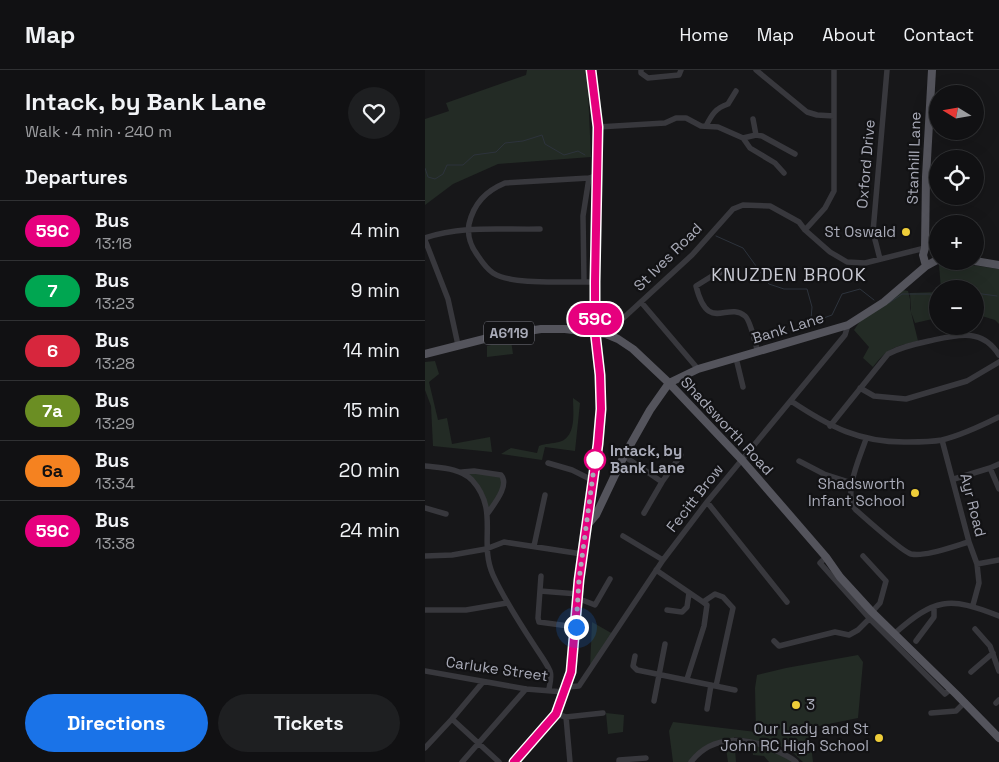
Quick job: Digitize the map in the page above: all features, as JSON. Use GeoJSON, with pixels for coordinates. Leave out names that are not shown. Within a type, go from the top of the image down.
{"type":"FeatureCollection","features":[{"type":"Feature","properties":{"kind":"main road"},"geometry":{"type":"LineString","coordinates":[[514,762],[556,714],[566,689],[573,658],[577,596],[598,444],[601,409],[600,375],[595,331],[595,282],[598,127],[591,70]]}},
{"type":"Feature","properties":{"kind":"main road","name":"Stanhill Lane"},"geometry":{"type":"LineString","coordinates":[[926,266],[923,252],[925,248],[926,177],[932,70]]}},
{"type":"Feature","properties":{"kind":"main road"},"geometry":{"type":"LineString","coordinates":[[925,248],[929,250]]}},
{"type":"Feature","properties":{"kind":"main road"},"geometry":{"type":"LineString","coordinates":[[984,262],[999,265]]}},
{"type":"Feature","properties":{"kind":"main road"},"geometry":{"type":"LineString","coordinates":[[848,325],[884,302],[929,264]]}},
{"type":"Feature","properties":{"kind":"main road","name":"Bank Lane"},"geometry":{"type":"LineString","coordinates":[[587,522],[590,522],[597,515],[649,410],[669,383],[698,369],[848,325]]}},
{"type":"Feature","properties":{"kind":"main road","name":"A6119"},"geometry":{"type":"LineString","coordinates":[[425,354],[519,331],[541,329],[595,331]]}},
{"type":"Feature","properties":{"kind":"main road","name":"Shadsworth Road"},"geometry":{"type":"LineString","coordinates":[[595,331],[617,339],[633,349],[669,383],[741,460],[826,557],[872,615],[965,702],[999,738]]}},
{"type":"Feature","properties":{"kind":"street"},"geometry":{"type":"LineString","coordinates":[[641,70],[641,73],[648,78],[679,75],[681,70]]}},
{"type":"Feature","properties":{"kind":"street"},"geometry":{"type":"LineString","coordinates":[[756,70],[807,112],[817,116],[834,116]]}},
{"type":"Feature","properties":{"kind":"street"},"geometry":{"type":"LineString","coordinates":[[834,70],[834,191],[825,208],[805,230],[829,252],[842,260],[860,264],[925,248]]}},
{"type":"Feature","properties":{"kind":"street","name":"Oxford Drive"},"geometry":{"type":"LineString","coordinates":[[880,260],[873,227],[887,70]]}},
{"type":"Feature","properties":{"kind":"street"},"geometry":{"type":"LineString","coordinates":[[706,126],[713,112],[728,104],[736,91]]}},
{"type":"Feature","properties":{"kind":"street"},"geometry":{"type":"LineString","coordinates":[[598,127],[665,123],[676,118],[685,118],[701,126],[718,127],[743,138],[750,148],[775,163],[784,173]]}},
{"type":"Feature","properties":{"kind":"street"},"geometry":{"type":"LineString","coordinates":[[753,119],[756,135]]}},
{"type":"Feature","properties":{"kind":"street"},"geometry":{"type":"LineString","coordinates":[[743,138],[756,135],[762,136],[795,154]]}},
{"type":"Feature","properties":{"kind":"street"},"geometry":{"type":"LineString","coordinates":[[595,282],[506,279],[493,273],[483,264],[473,250],[468,230],[472,212],[479,201],[494,188],[505,183],[589,178],[598,175]]}},
{"type":"Feature","properties":{"kind":"street"},"geometry":{"type":"LineString","coordinates":[[584,281],[583,216],[589,178]]}},
{"type":"Feature","properties":{"kind":"street","name":"St Ives Road"},"geometry":{"type":"LineString","coordinates":[[606,334],[691,255],[733,209],[743,205],[770,206],[799,222],[805,230]]}},
{"type":"Feature","properties":{"kind":"street"},"geometry":{"type":"LineString","coordinates":[[458,346],[448,300],[425,239],[440,233],[468,230],[540,230]]}},
{"type":"Feature","properties":{"kind":"street"},"geometry":{"type":"LineString","coordinates":[[720,274],[712,276],[696,286],[700,301],[707,310],[715,314],[734,312],[744,314],[748,320],[758,352]]}},
{"type":"Feature","properties":{"kind":"street"},"geometry":{"type":"LineString","coordinates":[[641,302],[698,369]]}},
{"type":"Feature","properties":{"kind":"street","name":"Fecitt Brow"},"geometry":{"type":"LineString","coordinates":[[566,689],[579,686],[663,560],[707,502],[845,335],[848,325]]}},
{"type":"Feature","properties":{"kind":"street"},"geometry":{"type":"LineString","coordinates":[[830,426],[888,354],[899,348],[959,334],[985,340],[994,347],[999,355]]}},
{"type":"Feature","properties":{"kind":"street","name":"Bank Lane"},"geometry":{"type":"LineString","coordinates":[[737,358],[743,387]]}},
{"type":"Feature","properties":{"kind":"street"},"geometry":{"type":"LineString","coordinates":[[860,388],[874,396],[905,399],[967,381],[999,362]]}},
{"type":"Feature","properties":{"kind":"street"},"geometry":{"type":"LineString","coordinates":[[791,402],[847,434],[867,439],[895,442],[942,440],[965,433],[999,417]]}},
{"type":"Feature","properties":{"kind":"street"},"geometry":{"type":"LineString","coordinates":[[867,439],[852,483],[850,497],[853,507],[908,553],[924,553],[969,542]]}},
{"type":"Feature","properties":{"kind":"street","name":"Ayr Road"},"geometry":{"type":"LineString","coordinates":[[942,440],[954,479],[969,542],[977,564],[979,583],[973,605]]}},
{"type":"Feature","properties":{"kind":"street"},"geometry":{"type":"LineString","coordinates":[[644,513],[681,455]]}},
{"type":"Feature","properties":{"kind":"street"},"geometry":{"type":"LineString","coordinates":[[625,456],[662,482]]}},
{"type":"Feature","properties":{"kind":"street"},"geometry":{"type":"LineString","coordinates":[[799,461],[824,474],[852,483]]}},
{"type":"Feature","properties":{"kind":"street"},"geometry":{"type":"LineString","coordinates":[[548,463],[572,470],[592,480]]}},
{"type":"Feature","properties":{"kind":"street"},"geometry":{"type":"LineString","coordinates":[[954,479],[999,464]]}},
{"type":"Feature","properties":{"kind":"street"},"geometry":{"type":"LineString","coordinates":[[425,466],[462,472],[474,471],[501,475],[504,478],[504,483],[496,502],[488,513]]}},
{"type":"Feature","properties":{"kind":"street"},"geometry":{"type":"LineString","coordinates":[[989,468],[999,489]]}},
{"type":"Feature","properties":{"kind":"street"},"geometry":{"type":"LineString","coordinates":[[462,472],[471,480],[481,494],[488,513],[486,549],[492,574],[507,603],[551,672],[549,689]]}},
{"type":"Feature","properties":{"kind":"street"},"geometry":{"type":"LineString","coordinates":[[534,546],[545,495]]}},
{"type":"Feature","properties":{"kind":"street"},"geometry":{"type":"LineString","coordinates":[[707,502],[787,602]]}},
{"type":"Feature","properties":{"kind":"street"},"geometry":{"type":"LineString","coordinates":[[425,508],[446,514]]}},
{"type":"Feature","properties":{"kind":"street"},"geometry":{"type":"LineString","coordinates":[[623,536],[663,560]]}},
{"type":"Feature","properties":{"kind":"street"},"geometry":{"type":"LineString","coordinates":[[425,556],[452,555],[486,549],[504,542],[582,554]]}},
{"type":"Feature","properties":{"kind":"street"},"geometry":{"type":"LineString","coordinates":[[774,641],[779,646],[835,632],[849,636],[859,630],[880,603],[886,582],[863,556]]}},
{"type":"Feature","properties":{"kind":"street"},"geometry":{"type":"LineString","coordinates":[[977,564],[999,560]]}},
{"type":"Feature","properties":{"kind":"street"},"geometry":{"type":"LineString","coordinates":[[656,570],[707,605],[704,626],[687,679]]}},
{"type":"Feature","properties":{"kind":"street"},"geometry":{"type":"LineString","coordinates":[[541,576],[539,622],[576,627]]}},
{"type":"Feature","properties":{"kind":"street"},"geometry":{"type":"LineString","coordinates":[[540,591],[577,596],[595,605],[610,579]]}},
{"type":"Feature","properties":{"kind":"street"},"geometry":{"type":"LineString","coordinates":[[667,610],[682,612],[687,607],[689,593]]}},
{"type":"Feature","properties":{"kind":"street"},"geometry":{"type":"LineString","coordinates":[[703,602],[715,594],[723,597],[733,608],[707,708]]}},
{"type":"Feature","properties":{"kind":"street"},"geometry":{"type":"LineString","coordinates":[[894,634],[913,618],[934,607],[952,602],[973,605],[999,616]]}},
{"type":"Feature","properties":{"kind":"street"},"geometry":{"type":"LineString","coordinates":[[425,610],[466,610],[507,603]]}},
{"type":"Feature","properties":{"kind":"street"},"geometry":{"type":"LineString","coordinates":[[916,641],[934,617],[934,607]]}},
{"type":"Feature","properties":{"kind":"street","name":"Shadsworth Road"},"geometry":{"type":"LineString","coordinates":[[872,615],[945,694],[951,689]]}},
{"type":"Feature","properties":{"kind":"street"},"geometry":{"type":"LineString","coordinates":[[975,629],[990,646],[999,671]]}},
{"type":"Feature","properties":{"kind":"street"},"geometry":{"type":"LineString","coordinates":[[654,701],[665,644]]}},
{"type":"Feature","properties":{"kind":"street"},"geometry":{"type":"LineString","coordinates":[[971,672],[993,653]]}},
{"type":"Feature","properties":{"kind":"street"},"geometry":{"type":"LineString","coordinates":[[635,656],[633,666],[637,670],[735,690]]}},
{"type":"Feature","properties":{"kind":"street","name":"Carluke Street"},"geometry":{"type":"LineString","coordinates":[[425,671],[526,689],[566,689]]}},
{"type":"Feature","properties":{"kind":"street"},"geometry":{"type":"LineString","coordinates":[[425,748],[483,682]]}},
{"type":"Feature","properties":{"kind":"street"},"geometry":{"type":"LineString","coordinates":[[461,762],[480,743],[526,689]]}},
{"type":"Feature","properties":{"kind":"street"},"geometry":{"type":"LineString","coordinates":[[931,712],[956,711],[965,702]]}},
{"type":"Feature","properties":{"kind":"street"},"geometry":{"type":"LineString","coordinates":[[556,714],[566,717],[603,713]]}},
{"type":"Feature","properties":{"kind":"street"},"geometry":{"type":"LineString","coordinates":[[566,717],[570,762]]}},
{"type":"Feature","properties":{"kind":"street"},"geometry":{"type":"LineString","coordinates":[[452,719],[499,762]]}},
{"type":"Feature","properties":{"kind":"street"},"geometry":{"type":"LineString","coordinates":[[691,762],[713,744],[725,740],[742,740],[757,743],[774,749],[796,762]]}},
{"type":"Feature","properties":{"kind":"street"},"geometry":{"type":"LineString","coordinates":[[619,762],[619,760],[646,758]]}},
{"type":"Feature","properties":{"kind":"shaded area"},"geometry":{"type":"Polygon","coordinates":[[[527,70],[587,70],[591,157],[498,164],[453,184],[425,205],[425,119],[449,111],[446,103],[526,75],[527,70]]]}},
{"type":"Feature","properties":{"kind":"shaded area"},"geometry":{"type":"Polygon","coordinates":[[[984,267],[999,269],[999,324],[995,320],[984,317],[984,280],[940,280],[939,270],[984,270],[984,267]]]}},
{"type":"Feature","properties":{"kind":"shaded area"},"geometry":{"type":"Polygon","coordinates":[[[903,290],[908,291],[918,341],[893,349],[873,367],[863,358],[869,347],[854,330],[860,321],[903,290]]]}},
{"type":"Feature","properties":{"kind":"shaded area"},"geometry":{"type":"Polygon","coordinates":[[[929,292],[929,320],[915,323],[911,312],[910,293],[929,292]]]}},
{"type":"Feature","properties":{"kind":"shaded area"},"geometry":{"type":"Polygon","coordinates":[[[511,340],[513,354],[487,357],[487,346],[511,340]]]}},
{"type":"Feature","properties":{"kind":"shaded area"},"geometry":{"type":"Polygon","coordinates":[[[435,361],[439,374],[429,382],[438,420],[447,418],[452,444],[490,437],[492,452],[433,446],[431,406],[425,390],[425,362],[435,361]]]}},
{"type":"Feature","properties":{"kind":"shaded area"},"geometry":{"type":"Polygon","coordinates":[[[573,398],[580,403],[575,451],[545,447],[542,460],[501,454],[511,448],[537,453],[539,446],[565,439],[569,435],[573,423],[573,398]]]}},
{"type":"Feature","properties":{"kind":"shaded area"},"geometry":{"type":"Polygon","coordinates":[[[462,472],[501,475],[504,483],[488,513],[482,494],[462,472]]]}},
{"type":"Feature","properties":{"kind":"shaded area"},"geometry":{"type":"Polygon","coordinates":[[[592,622],[613,634],[590,669],[592,622]]]}},
{"type":"Feature","properties":{"kind":"shaded area"},"geometry":{"type":"Polygon","coordinates":[[[858,655],[863,662],[858,718],[809,728],[813,762],[803,762],[792,752],[771,742],[770,746],[796,762],[769,762],[764,756],[753,755],[750,739],[734,737],[736,762],[728,762],[725,742],[713,744],[691,762],[673,762],[669,731],[673,722],[756,732],[755,688],[757,675],[858,655]]]}},
{"type":"Feature","properties":{"kind":"shaded area"},"geometry":{"type":"Polygon","coordinates":[[[606,713],[624,715],[623,732],[608,734],[606,713]]]}},
{"type":"Feature","properties":{"kind":"waterway"},"geometry":{"type":"LineString","coordinates":[[425,168],[428,177],[435,179],[443,174],[447,165],[463,165],[474,155],[496,152],[505,143],[523,141],[542,135],[545,144],[564,155],[578,151],[585,155]]}},
{"type":"Feature","properties":{"kind":"waterway","name":"KNUZDEN BROOK"},"geometry":{"type":"LineString","coordinates":[[716,236],[743,248],[769,284],[784,289],[807,289],[812,307],[811,319],[818,320],[832,315],[842,294],[860,289],[874,300]]}},
{"type":"Feature","properties":{"kind":"waterway","name":"KNUZDEN BROOK"},"geometry":{"type":"LineString","coordinates":[[889,303],[902,294],[929,294]]}},
{"type":"Feature","properties":{"kind":"waterway","name":"KNUZDEN BROOK"},"geometry":{"type":"LineString","coordinates":[[984,294],[997,296]]}},
{"type":"Feature","properties":{"kind":"bus line","name":"59C"},"geometry":{"type":"LineString","coordinates":[[514,762],[556,714],[571,672],[579,580],[598,444],[601,409],[600,375],[595,331],[595,282],[598,127],[591,70]]}},
{"type":"Feature","properties":{"kind":"place","name":"St Oswald"},"geometry":{"type":"Point","coordinates":[906,232]}},
{"type":"Feature","properties":{"kind":"place","name":"Intack, by Bank Lane"},"geometry":{"type":"Point","coordinates":[595,460]}},
{"type":"Feature","properties":{"kind":"place","name":"Shadsworth Infant School"},"geometry":{"type":"Point","coordinates":[915,493]}},
{"type":"Feature","properties":{"kind":"place","name":"3"},"geometry":{"type":"Point","coordinates":[796,705]}},
{"type":"Feature","properties":{"kind":"place","name":"Our Lady and St John RC High School"},"geometry":{"type":"Point","coordinates":[879,738]}},
{"type":"Feature","properties":{"kind":"district","name":"KNUZDEN BROOK"},"geometry":{"type":"Point","coordinates":[789,275]}},
{"type":"Feature","properties":{"kind":"route"},"geometry":{"type":"LineString","coordinates":[[576,627],[579,580],[595,460]]}}]}
